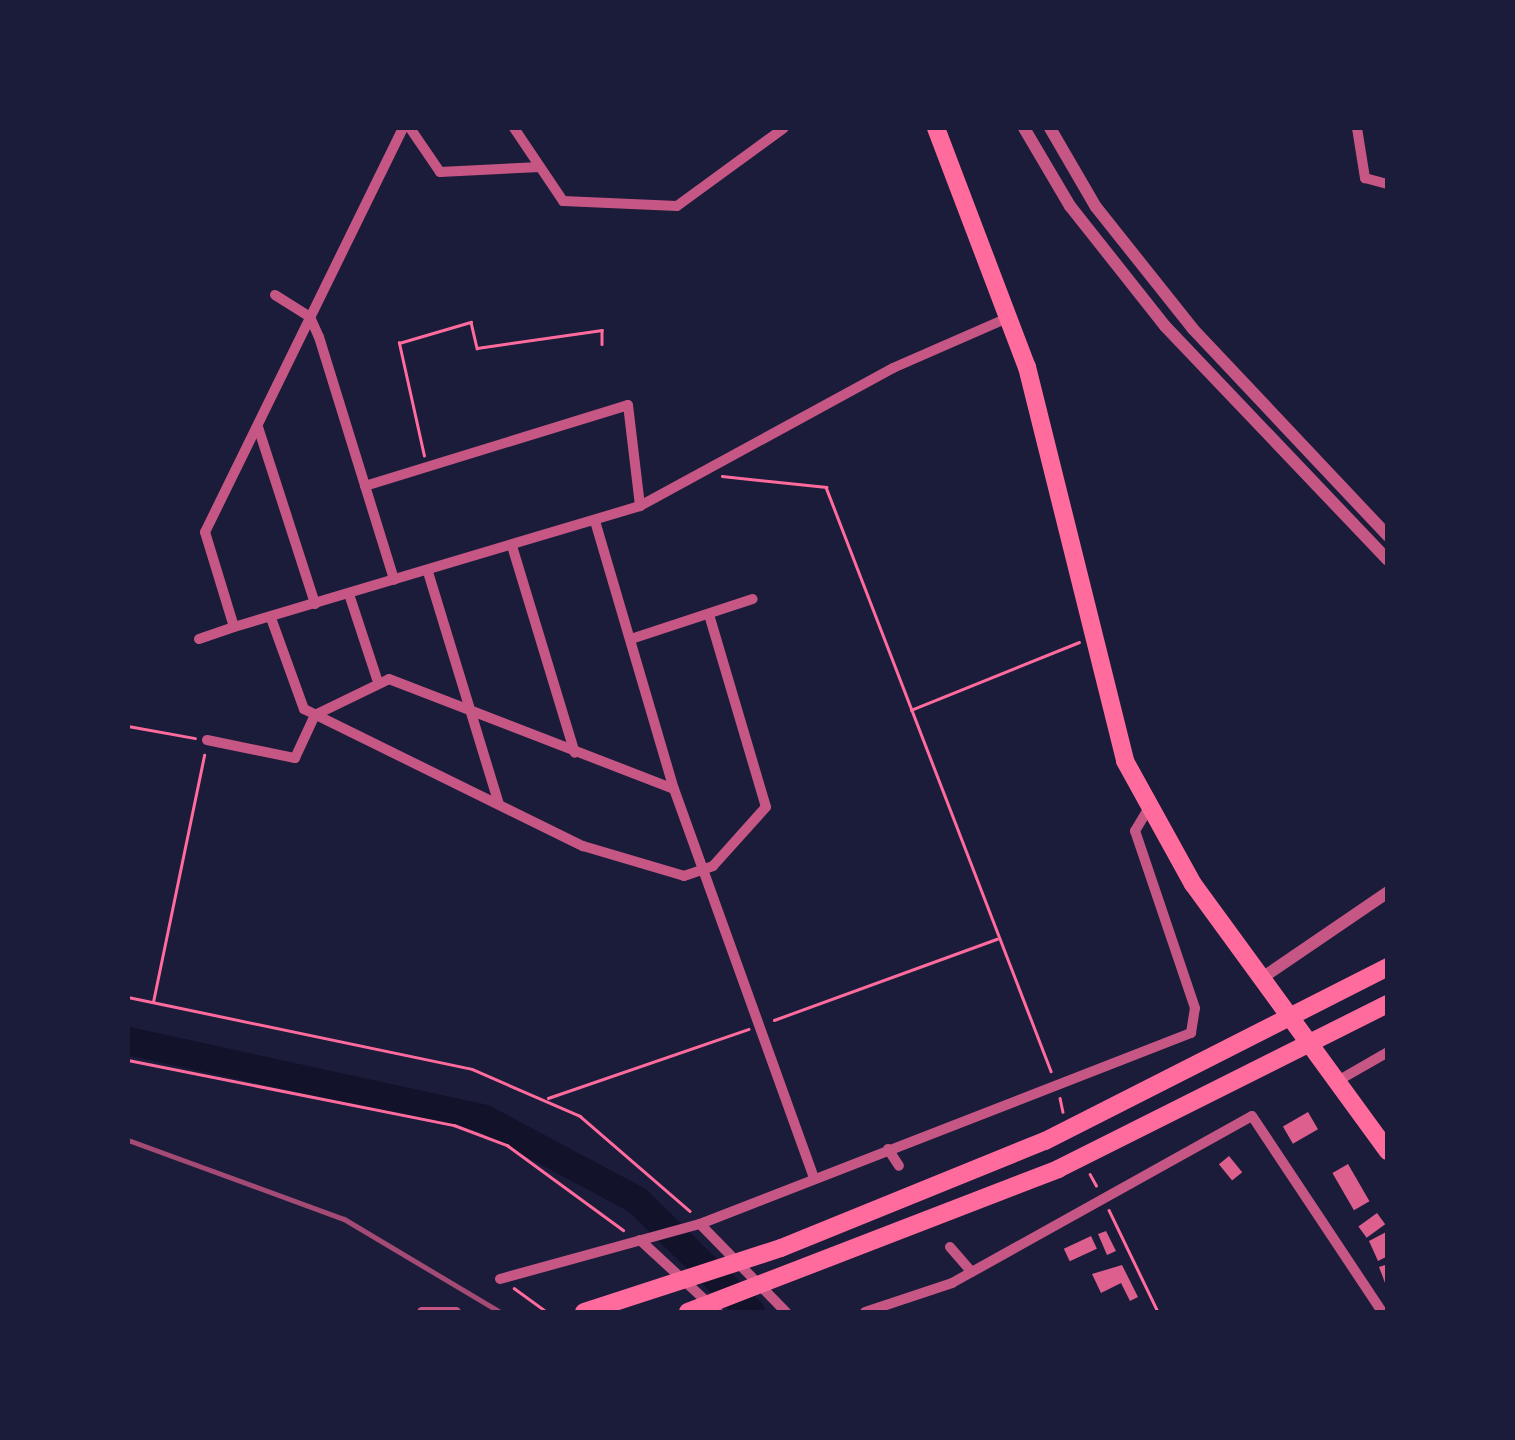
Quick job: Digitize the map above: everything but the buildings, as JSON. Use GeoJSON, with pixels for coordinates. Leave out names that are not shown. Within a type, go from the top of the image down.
{"type":"FeatureCollection","features":[{"type":"Feature","properties":{"kind":"highway"},"geometry":{"type":"LineString","coordinates":[[936,128],[1011,317],[1090,640],[1148,812],[1338,1075],[1388,1151]]}},
{"type":"Feature","properties":{"kind":"highway"},"geometry":{"type":"LineString","coordinates":[[584,1312],[781,1248],[1154,1091],[1388,967]]}},
{"type":"Feature","properties":{"kind":"highway"},"geometry":{"type":"LineString","coordinates":[[689,1312],[795,1276],[1058,1169],[1388,1004]]}},
{"type":"Feature","properties":{"kind":"street"},"geometry":{"type":"LineString","coordinates":[[234,627],[205,532],[406,128],[440,172],[540,167]]}},
{"type":"Feature","properties":{"kind":"street"},"geometry":{"type":"LineString","coordinates":[[514,128],[563,201],[687,205],[784,128]]}},
{"type":"Feature","properties":{"kind":"street"},"geometry":{"type":"LineString","coordinates":[[1024,128],[1070,206],[1165,326],[1388,560]]}},
{"type":"Feature","properties":{"kind":"street"},"geometry":{"type":"LineString","coordinates":[[1050,128],[1096,207],[1193,329],[1388,536]]}},
{"type":"Feature","properties":{"kind":"street"},"geometry":{"type":"LineString","coordinates":[[1357,128],[1365,178],[1388,184]]}},
{"type":"Feature","properties":{"kind":"street"},"geometry":{"type":"LineString","coordinates":[[274,296],[310,316],[394,580]]}},
{"type":"Feature","properties":{"kind":"street"},"geometry":{"type":"LineString","coordinates":[[199,640],[640,506],[893,368],[1011,317]]}},
{"type":"Feature","properties":{"kind":"street"},"geometry":{"type":"LineString","coordinates":[[365,486],[628,405],[640,506]]}},
{"type":"Feature","properties":{"kind":"street"},"geometry":{"type":"LineString","coordinates":[[258,426],[314,604]]}},
{"type":"Feature","properties":{"kind":"street"},"geometry":{"type":"LineString","coordinates":[[595,521],[674,789],[814,1178]]}},
{"type":"Feature","properties":{"kind":"street"},"geometry":{"type":"LineString","coordinates":[[512,546],[574,752]]}},
{"type":"Feature","properties":{"kind":"street"},"geometry":{"type":"LineString","coordinates":[[428,572],[498,804]]}},
{"type":"Feature","properties":{"kind":"street"},"geometry":{"type":"LineString","coordinates":[[350,594],[378,678]]}},
{"type":"Feature","properties":{"kind":"street"},"geometry":{"type":"LineString","coordinates":[[631,639],[753,599]]}},
{"type":"Feature","properties":{"kind":"street"},"geometry":{"type":"LineString","coordinates":[[271,618],[299,700],[315,715],[584,846],[675,875],[702,870],[763,815],[766,800],[709,615]]}},
{"type":"Feature","properties":{"kind":"street"},"geometry":{"type":"LineString","coordinates":[[378,678],[674,789]]}},
{"type":"Feature","properties":{"kind":"street"},"geometry":{"type":"LineString","coordinates":[[207,740],[294,758],[315,715],[378,678]]}},
{"type":"Feature","properties":{"kind":"street"},"geometry":{"type":"LineString","coordinates":[[500,1279],[697,1224],[1191,1033],[1196,1022],[1135,832],[1148,812]]}},
{"type":"Feature","properties":{"kind":"street"},"geometry":{"type":"LineString","coordinates":[[1265,976],[1388,892]]}},
{"type":"Feature","properties":{"kind":"street"},"geometry":{"type":"LineString","coordinates":[[1338,1075],[1388,1052]]}},
{"type":"Feature","properties":{"kind":"street"},"geometry":{"type":"LineString","coordinates":[[865,1312],[972,1272],[1105,1203],[1237,1120],[1260,1119],[1382,1312]]}},
{"type":"Feature","properties":{"kind":"street"},"geometry":{"type":"LineString","coordinates":[[888,1149],[899,1166]]}},
{"type":"Feature","properties":{"kind":"street"},"geometry":{"type":"LineString","coordinates":[[697,1224],[786,1312]]}},
{"type":"Feature","properties":{"kind":"street"},"geometry":{"type":"LineString","coordinates":[[644,1238],[718,1312]]}},
{"type":"Feature","properties":{"kind":"street"},"geometry":{"type":"LineString","coordinates":[[950,1246],[972,1272]]}},
{"type":"Feature","properties":{"kind":"street"},"geometry":{"type":"LineString","coordinates":[[422,1312],[456,1312]]}},
{"type":"Feature","properties":{"kind":"path"},"geometry":{"type":"LineString","coordinates":[[426,468],[399,343],[471,322],[477,348],[602,330],[602,344]]}},
{"type":"Feature","properties":{"kind":"path"},"geometry":{"type":"LineString","coordinates":[[712,469],[726,478],[824,485],[1057,1085],[1063,1112]]}},
{"type":"Feature","properties":{"kind":"path"},"geometry":{"type":"LineString","coordinates":[[910,711],[1043,651],[1090,640]]}},
{"type":"Feature","properties":{"kind":"path"},"geometry":{"type":"LineString","coordinates":[[128,726],[207,740],[152,1005]]}},
{"type":"Feature","properties":{"kind":"path"},"geometry":{"type":"LineString","coordinates":[[548,1098],[998,938]]}},
{"type":"Feature","properties":{"kind":"path"},"geometry":{"type":"LineString","coordinates":[[128,997],[152,1005],[429,1058],[548,1098],[624,1145],[697,1224]]}},
{"type":"Feature","properties":{"kind":"path"},"geometry":{"type":"LineString","coordinates":[[128,1060],[454,1125],[506,1145],[644,1238]]}},
{"type":"Feature","properties":{"kind":"path"},"geometry":{"type":"LineString","coordinates":[[1090,1174],[1158,1312]]}},
{"type":"Feature","properties":{"kind":"path"},"geometry":{"type":"LineString","coordinates":[[500,1279],[547,1312]]}},
{"type":"Feature","properties":{"kind":"waterway"},"geometry":{"type":"LineString","coordinates":[[128,1041],[485,1119],[637,1200],[751,1312]]}},
{"type":"Feature","properties":{"kind":"railway"},"geometry":{"type":"LineString","coordinates":[[128,1140],[344,1219],[500,1312]]}}]}
